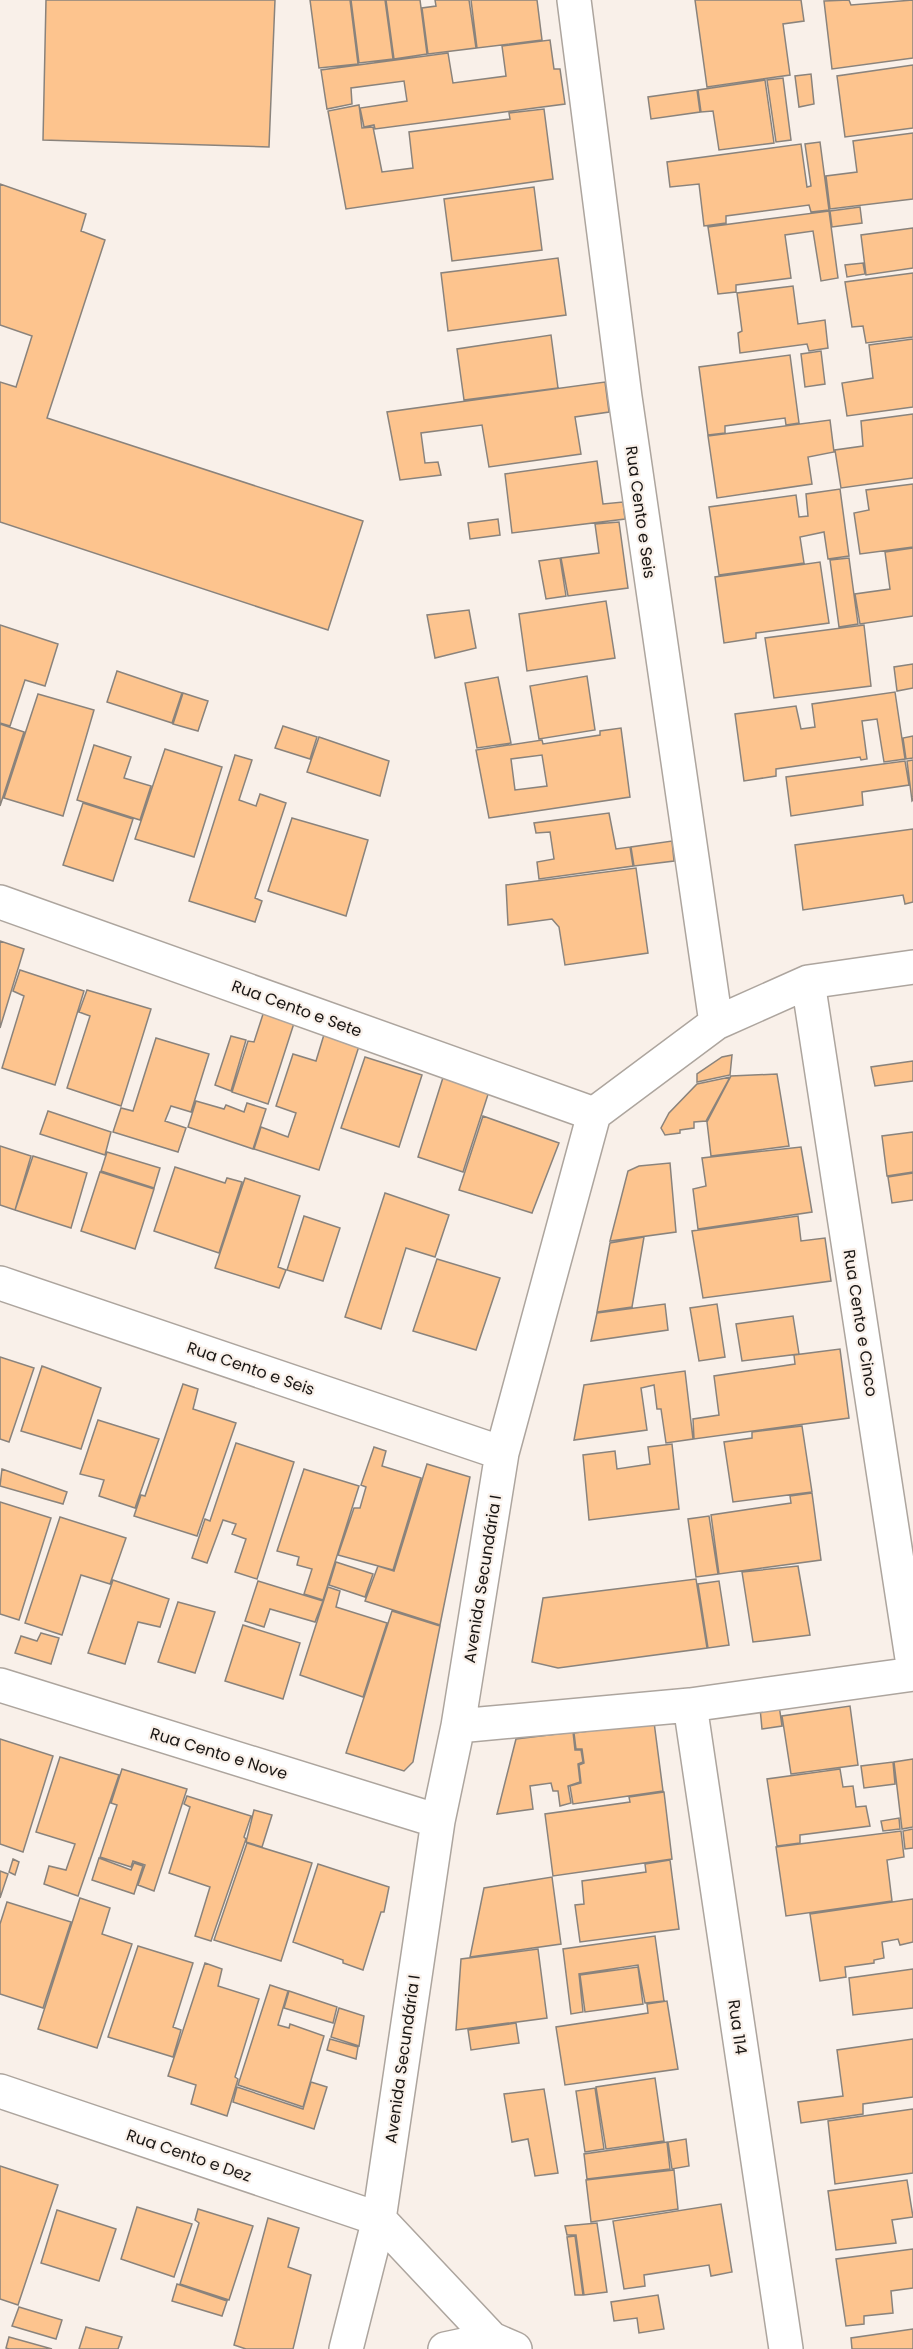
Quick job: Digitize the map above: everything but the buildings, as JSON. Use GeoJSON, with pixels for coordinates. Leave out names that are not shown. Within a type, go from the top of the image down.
{"type":"FeatureCollection","features":[{"type":"Feature","properties":{"kind":"street","name":"Rua Cento e Seis"},"geometry":{"type":"LineString","coordinates":[[574,0],[625,397],[716,1023]]}},
{"type":"Feature","properties":{"kind":"street","name":"Rua Cento e Sete"},"geometry":{"type":"LineString","coordinates":[[0,902],[594,1114]]}},
{"type":"Feature","properties":{"kind":"street"},"geometry":{"type":"LineString","coordinates":[[594,1114],[716,1023],[808,982],[913,967]]}},
{"type":"Feature","properties":{"kind":"street","name":"Rua Cento e Cinco"},"geometry":{"type":"LineString","coordinates":[[808,982],[913,1665]]}},
{"type":"Feature","properties":{"kind":"street","name":"Avenida Secundária I"},"geometry":{"type":"LineString","coordinates":[[346,2349],[379,2219],[438,1821],[458,1726],[502,1453],[594,1114]]}},
{"type":"Feature","properties":{"kind":"street","name":"Rua Cento e Seis"},"geometry":{"type":"LineString","coordinates":[[0,1283],[502,1453]]}},
{"type":"Feature","properties":{"kind":"street"},"geometry":{"type":"LineString","coordinates":[[458,1726],[690,1706],[913,1674]]}},
{"type":"Feature","properties":{"kind":"street","name":"Rua Cento e Nove"},"geometry":{"type":"LineString","coordinates":[[0,1685],[438,1821]]}},
{"type":"Feature","properties":{"kind":"street","name":"Rua 114"},"geometry":{"type":"LineString","coordinates":[[690,1706],[786,2349]]}},
{"type":"Feature","properties":{"kind":"street","name":"Rua Cento e Dez"},"geometry":{"type":"LineString","coordinates":[[0,2091],[379,2219]]}},
{"type":"Feature","properties":{"kind":"street"},"geometry":{"type":"LineString","coordinates":[[379,2219],[504,2344]]}},
{"type":"Feature","properties":{"kind":"street"},"geometry":{"type":"LineString","coordinates":[[445,2349],[504,2344]]}}]}
